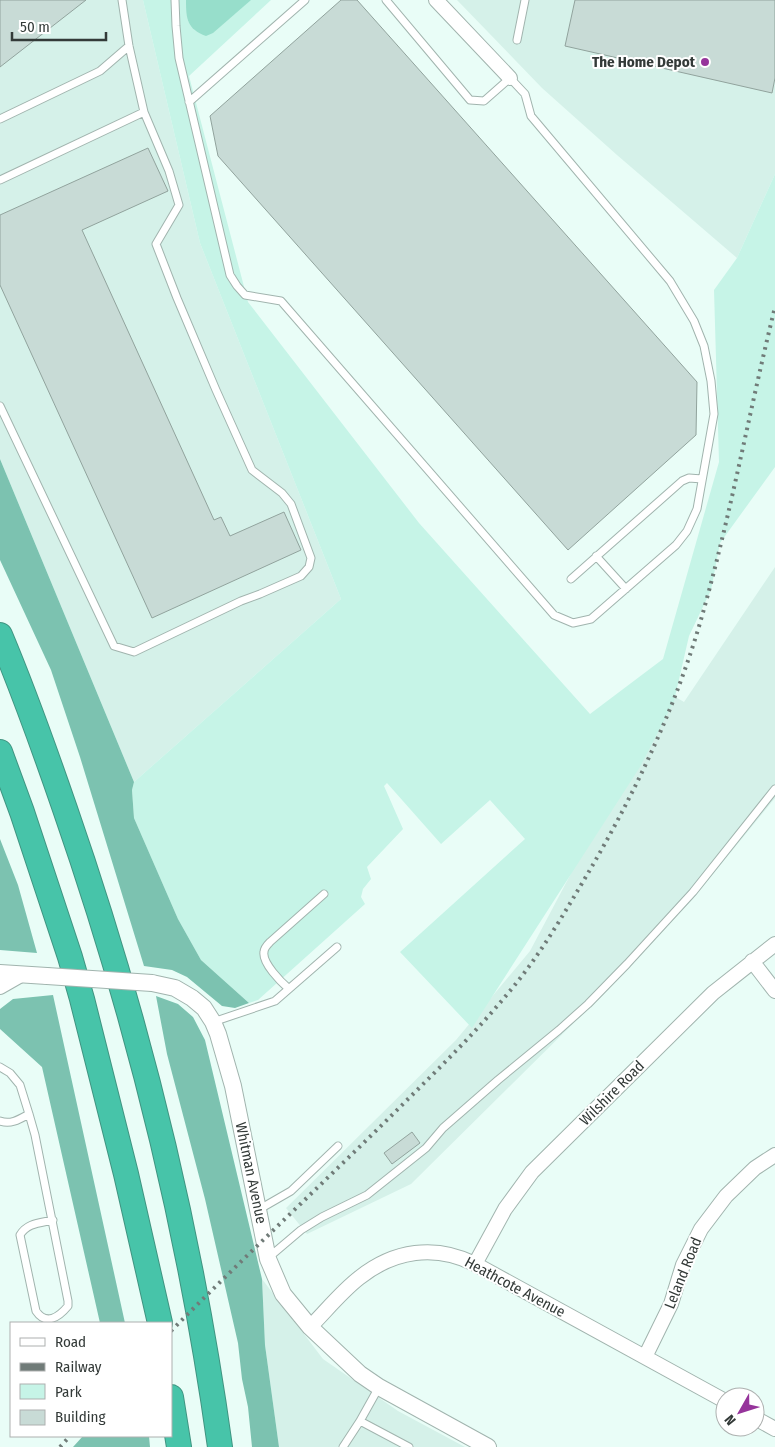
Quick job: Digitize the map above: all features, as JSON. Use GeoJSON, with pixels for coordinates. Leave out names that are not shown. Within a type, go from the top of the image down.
{"type":"FeatureCollection","features":[{"type":"Feature","properties":{"kind":"highway"},"geometry":{"type":"LineString","coordinates":[[0,634],[38,732],[85,866],[127,1002],[164,1150],[191,1270],[220,1447]]}},
{"type":"Feature","properties":{"kind":"highway"},"geometry":{"type":"LineString","coordinates":[[0,752],[70,957],[126,1174],[160,1322]]}},
{"type":"Feature","properties":{"kind":"highway"},"geometry":{"type":"LineString","coordinates":[[172,1404],[178,1447]]}},
{"type":"Feature","properties":{"kind":"street"},"geometry":{"type":"LineString","coordinates":[[436,0],[510,78]]}},
{"type":"Feature","properties":{"kind":"street","name":"Wilshire Road"},"geometry":{"type":"LineString","coordinates":[[475,1264],[505,1209],[532,1172],[713,993],[775,944]]}},
{"type":"Feature","properties":{"kind":"street"},"geometry":{"type":"LineString","coordinates":[[752,961],[775,992]]}},
{"type":"Feature","properties":{"kind":"street","name":"Whitman Avenue"},"geometry":{"type":"LineString","coordinates":[[0,973],[152,983],[175,988],[204,1008],[218,1034],[233,1086],[268,1258],[283,1294],[310,1327],[360,1374],[379,1387],[488,1447]]}},
{"type":"Feature","properties":{"kind":"street"},"geometry":{"type":"LineString","coordinates":[[0,987],[21,975]]}},
{"type":"Feature","properties":{"kind":"street","name":"Leland Road"},"geometry":{"type":"LineString","coordinates":[[644,1357],[671,1304],[683,1265],[702,1229],[726,1196],[755,1168],[775,1155]]}},
{"type":"Feature","properties":{"kind":"street","name":"Heathcote Avenue"},"geometry":{"type":"LineString","coordinates":[[310,1327],[358,1279],[386,1260],[420,1252],[442,1253],[459,1256],[475,1264],[715,1396]]}},
{"type":"Feature","properties":{"kind":"lane"},"geometry":{"type":"LineString","coordinates":[[0,406],[114,646],[134,652],[241,601],[301,576],[309,567],[311,558],[291,504],[282,493],[252,470],[208,374],[156,244],[179,205],[169,172],[144,112],[129,46],[122,0]]}},
{"type":"Feature","properties":{"kind":"lane"},"geometry":{"type":"LineString","coordinates":[[175,0],[179,58],[230,274],[237,286],[245,295],[280,301],[554,615],[573,623],[591,618],[676,545],[687,531],[697,509],[714,414],[711,381],[704,346],[694,321],[670,281],[531,116],[525,94],[510,78],[484,102],[470,100],[386,0]]}},
{"type":"Feature","properties":{"kind":"lane"},"geometry":{"type":"LineString","coordinates":[[189,102],[305,0]]}},
{"type":"Feature","properties":{"kind":"lane"},"geometry":{"type":"LineString","coordinates":[[517,40],[525,0]]}},
{"type":"Feature","properties":{"kind":"lane"},"geometry":{"type":"LineString","coordinates":[[0,119],[100,71],[129,46]]}},
{"type":"Feature","properties":{"kind":"lane"},"geometry":{"type":"LineString","coordinates":[[0,180],[144,112]]}},
{"type":"Feature","properties":{"kind":"lane"},"geometry":{"type":"LineString","coordinates":[[571,579],[682,481],[690,478],[702,479]]}},
{"type":"Feature","properties":{"kind":"lane"},"geometry":{"type":"LineString","coordinates":[[596,556],[626,589]]}},
{"type":"Feature","properties":{"kind":"lane"},"geometry":{"type":"LineString","coordinates":[[268,1258],[301,1230],[366,1195],[426,1148],[450,1122],[588,1004],[693,892],[775,789]]}},
{"type":"Feature","properties":{"kind":"lane"},"geometry":{"type":"LineString","coordinates":[[289,989],[269,967],[264,959],[264,951],[270,942],[324,894]]}},
{"type":"Feature","properties":{"kind":"lane"},"geometry":{"type":"LineString","coordinates":[[213,1022],[275,1001],[337,947]]}},
{"type":"Feature","properties":{"kind":"lane"},"geometry":{"type":"LineString","coordinates":[[0,1067],[10,1072],[20,1086],[35,1135],[52,1220],[68,1306],[54,1318],[45,1319],[38,1314],[34,1307],[20,1235],[28,1226],[52,1220]]}},
{"type":"Feature","properties":{"kind":"lane"},"geometry":{"type":"LineString","coordinates":[[0,1121],[5,1123],[14,1122],[29,1114]]}},
{"type":"Feature","properties":{"kind":"lane"},"geometry":{"type":"LineString","coordinates":[[258,1210],[291,1191],[338,1146]]}},
{"type":"Feature","properties":{"kind":"lane"},"geometry":{"type":"LineString","coordinates":[[343,1447],[379,1387]]}},
{"type":"Feature","properties":{"kind":"lane"},"geometry":{"type":"LineString","coordinates":[[360,1420],[409,1447]]}},
{"type":"Feature","properties":{"kind":"shaded area"},"geometry":{"type":"Polygon","coordinates":[[[0,0],[143,0],[200,243],[341,599],[134,782],[0,459],[0,0]]]}},
{"type":"Feature","properties":{"kind":"shaded area"},"geometry":{"type":"Polygon","coordinates":[[[186,0],[251,0],[213,33],[206,36],[191,27],[186,13],[186,0]]]}},
{"type":"Feature","properties":{"kind":"shaded area"},"geometry":{"type":"Polygon","coordinates":[[[457,0],[775,0],[775,174],[737,258],[542,88],[457,0]]]}},
{"type":"Feature","properties":{"kind":"shaded area"},"geometry":{"type":"Polygon","coordinates":[[[0,459],[134,782],[132,790],[134,818],[178,919],[201,960],[249,1003],[235,1008],[222,1006],[187,977],[172,970],[144,966],[80,757],[51,670],[0,560],[0,459]]]}},
{"type":"Feature","properties":{"kind":"shaded area"},"geometry":{"type":"Polygon","coordinates":[[[775,567],[775,798],[691,901],[603,994],[411,1184],[307,1234],[286,1208],[456,1040],[530,951],[667,692],[684,702],[775,567]]]}},
{"type":"Feature","properties":{"kind":"shaded area"},"geometry":{"type":"Polygon","coordinates":[[[0,839],[18,885],[37,953],[0,950],[0,839]]]}},
{"type":"Feature","properties":{"kind":"shaded area"},"geometry":{"type":"Polygon","coordinates":[[[53,995],[125,1322],[100,1322],[42,1067],[0,1029],[0,1009],[13,999],[53,995]]]}},
{"type":"Feature","properties":{"kind":"shaded area"},"geometry":{"type":"Polygon","coordinates":[[[156,996],[178,1004],[193,1017],[205,1040],[262,1279],[265,1345],[279,1447],[252,1447],[238,1343],[205,1199],[167,1054],[156,996]]]}},
{"type":"Feature","properties":{"kind":"shaded area"},"geometry":{"type":"Polygon","coordinates":[[[262,1279],[323,1359],[398,1411],[465,1447],[279,1447],[265,1345],[262,1279]]]}},
{"type":"Feature","properties":{"kind":"shaded area"},"geometry":{"type":"Polygon","coordinates":[[[82,1437],[149,1437],[150,1447],[73,1447],[82,1437]]]}},
{"type":"Feature","properties":{"kind":"green space"},"geometry":{"type":"Polygon","coordinates":[[[143,0],[271,0],[189,76],[248,302],[419,523],[590,714],[663,659],[719,462],[714,290],[737,258],[775,174],[775,467],[720,543],[711,590],[689,636],[674,701],[640,767],[472,1028],[400,952],[525,839],[490,800],[441,844],[387,783],[384,786],[403,829],[367,867],[371,879],[363,889],[361,897],[365,904],[258,1000],[249,1003],[201,960],[178,919],[134,818],[132,790],[134,782],[341,599],[200,243],[143,0]]]}},
{"type":"Feature","properties":{"kind":"building"},"geometry":{"type":"Polygon","coordinates":[[[0,0],[86,0],[0,67],[0,0]]]}},
{"type":"Feature","properties":{"kind":"building"},"geometry":{"type":"Polygon","coordinates":[[[341,0],[357,0],[697,382],[696,435],[568,550],[218,156],[210,116],[341,0]]]}},
{"type":"Feature","properties":{"kind":"building","name":"The Home Depot"},"geometry":{"type":"Polygon","coordinates":[[[575,0],[775,0],[775,78],[772,93],[565,46],[575,0]]]}},
{"type":"Feature","properties":{"kind":"building"},"geometry":{"type":"Polygon","coordinates":[[[148,148],[168,191],[82,230],[214,520],[221,517],[230,536],[284,512],[301,550],[152,618],[0,285],[0,215],[148,148]]]}},
{"type":"Feature","properties":{"kind":"building"},"geometry":{"type":"Polygon","coordinates":[[[412,1132],[420,1143],[392,1164],[384,1153],[412,1132]]]}},
{"type":"Feature","properties":{"kind":"railway"},"geometry":{"type":"LineString","coordinates":[[172,1330],[391,1116],[481,1024],[529,967],[581,885],[649,758],[689,657],[721,545],[775,307]]}},
{"type":"Feature","properties":{"kind":"railway"},"geometry":{"type":"LineString","coordinates":[[60,1447],[69,1437]]}},
{"type":"Feature","properties":{"kind":"place","name":"The Home Depot"},"geometry":{"type":"Point","coordinates":[705,62]}}]}
